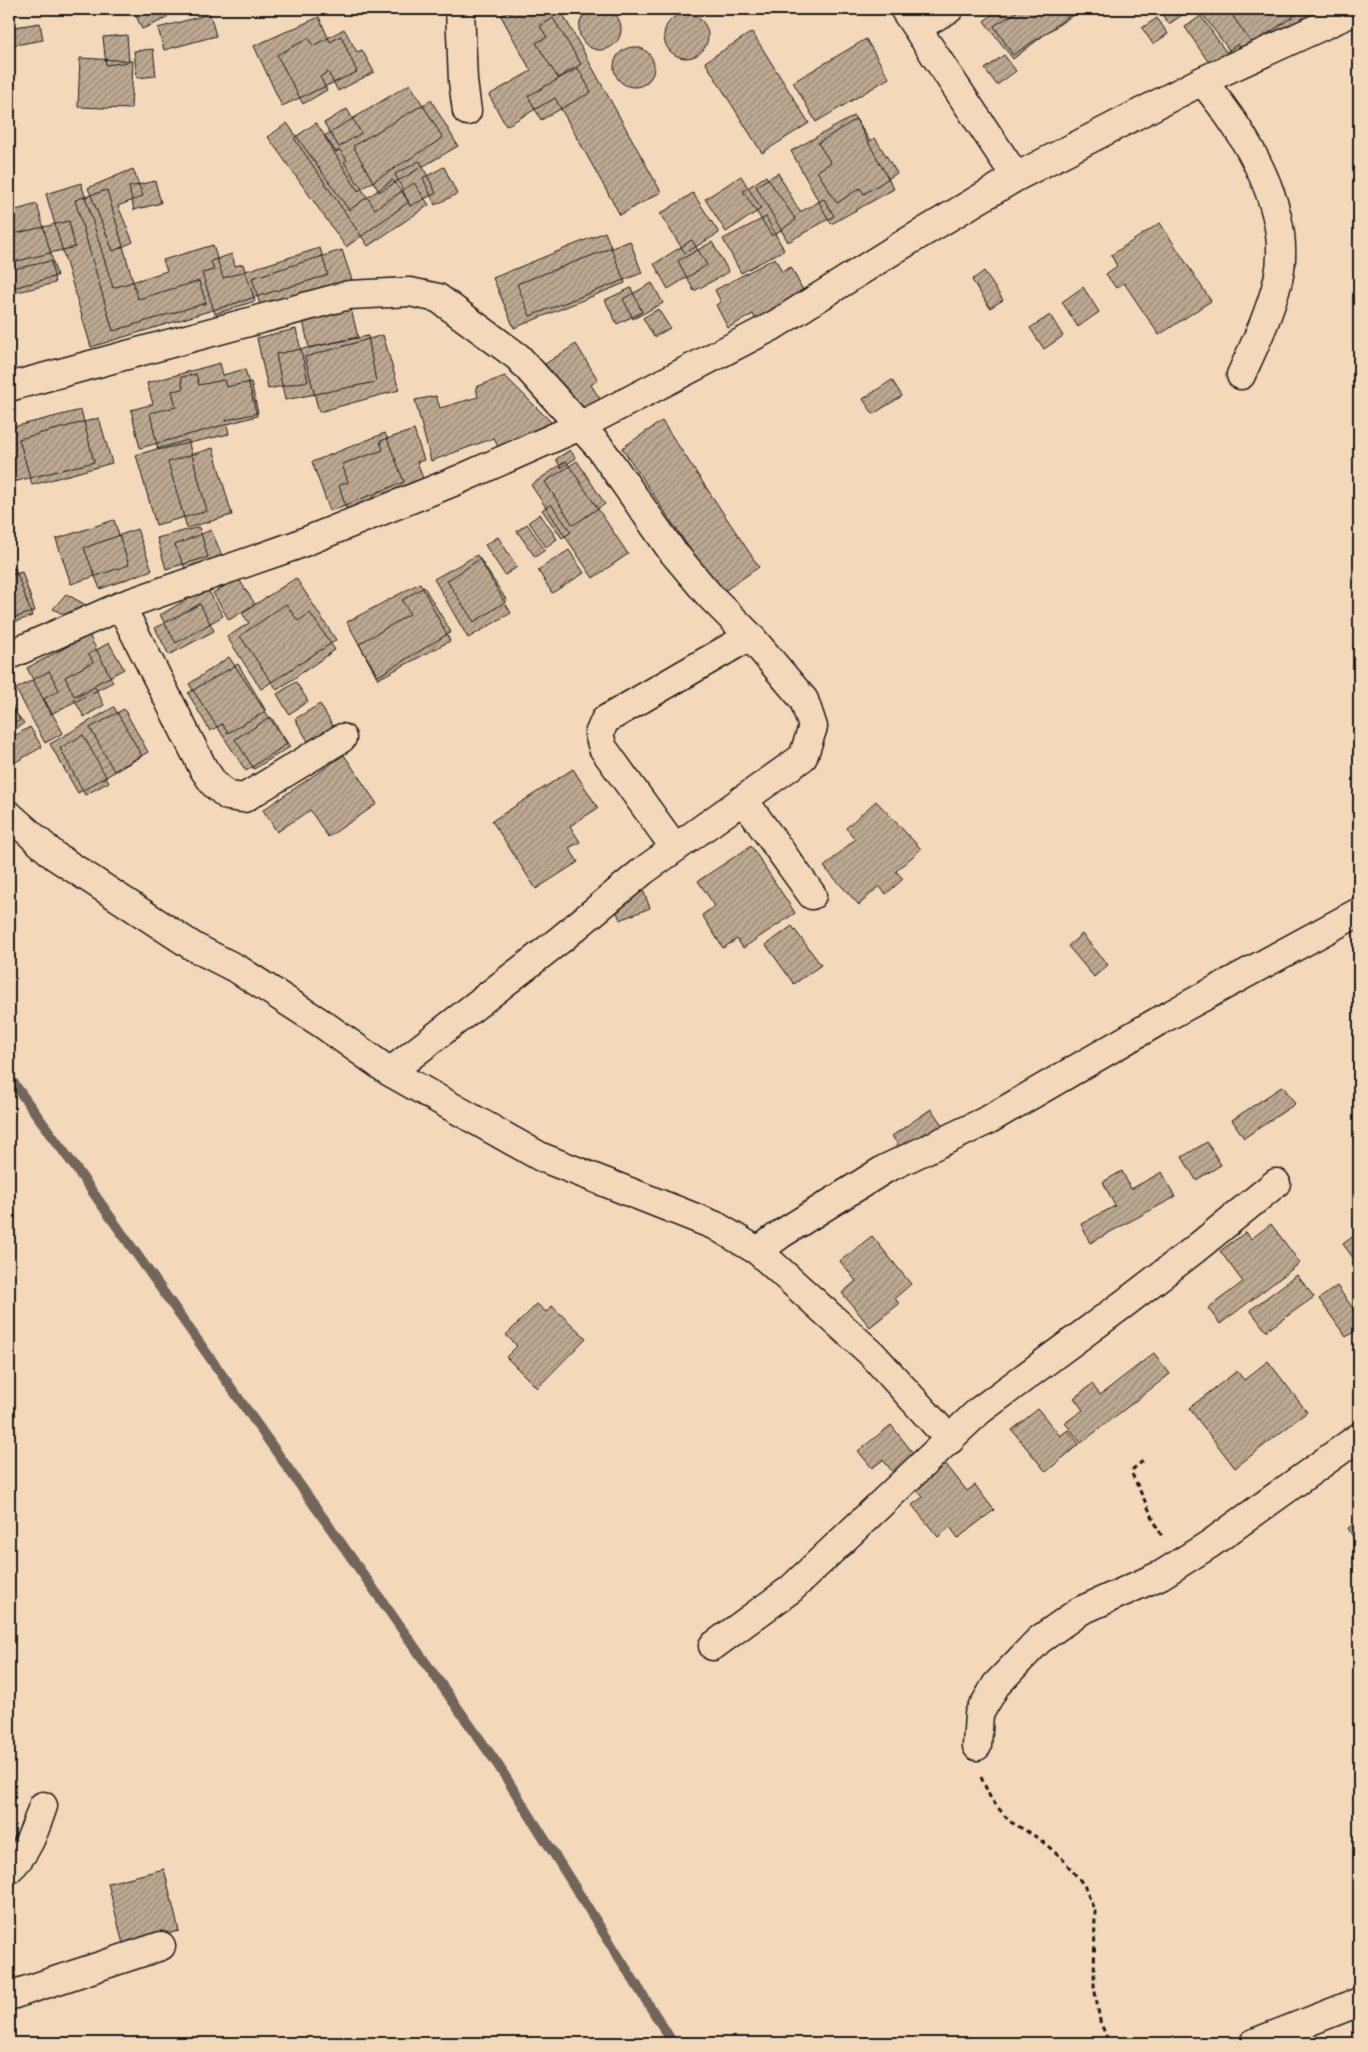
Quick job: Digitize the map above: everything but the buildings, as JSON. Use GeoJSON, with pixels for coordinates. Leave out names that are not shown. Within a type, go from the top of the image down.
{"type":"FeatureCollection","features":[{"type":"Feature","properties":{"kind":"street"},"geometry":{"type":"LineString","coordinates":[[460,9],[463,81],[467,111]]}},
{"type":"Feature","properties":{"kind":"street"},"geometry":{"type":"LineString","coordinates":[[948,9],[911,18],[1016,177]]}},
{"type":"Feature","properties":{"kind":"street"},"geometry":{"type":"LineString","coordinates":[[9,655],[121,606],[294,546],[458,480],[580,426],[773,326],[897,248],[1016,177],[1202,81],[1359,9]]}},
{"type":"Feature","properties":{"kind":"street"},"geometry":{"type":"LineString","coordinates":[[1202,81],[1225,108],[1268,186],[1281,240],[1278,279],[1264,324],[1241,376]]}},
{"type":"Feature","properties":{"kind":"street"},"geometry":{"type":"LineString","coordinates":[[9,387],[349,295],[410,292],[438,298],[518,357],[600,448],[672,551],[709,595],[750,636],[804,700],[813,727],[803,757],[643,871],[553,945],[390,1072]]}},
{"type":"Feature","properties":{"kind":"street"},"geometry":{"type":"LineString","coordinates":[[121,606],[203,768],[214,784],[228,796],[244,798],[342,738]]}},
{"type":"Feature","properties":{"kind":"street"},"geometry":{"type":"LineString","coordinates":[[675,848],[603,748],[599,734],[605,720],[750,636]]}},
{"type":"Feature","properties":{"kind":"street"},"geometry":{"type":"LineString","coordinates":[[743,799],[812,894]]}},
{"type":"Feature","properties":{"kind":"street"},"geometry":{"type":"LineString","coordinates":[[9,815],[54,856],[194,947],[239,970],[316,1020],[390,1072],[541,1157],[716,1226],[758,1251],[872,1354],[950,1440]]}},
{"type":"Feature","properties":{"kind":"street"},"geometry":{"type":"LineString","coordinates":[[758,1251],[781,1234],[885,1169],[988,1120],[1157,1022],[1359,912]]}},
{"type":"Feature","properties":{"kind":"street"},"geometry":{"type":"LineString","coordinates":[[713,1646],[790,1588],[979,1411],[1126,1303],[1276,1183]]}},
{"type":"Feature","properties":{"kind":"street"},"geometry":{"type":"LineString","coordinates":[[977,1746],[979,1714],[996,1684],[1038,1640],[1080,1611],[1161,1575],[1180,1563],[1210,1544],[1359,1437]]}},
{"type":"Feature","properties":{"kind":"street"},"geometry":{"type":"LineString","coordinates":[[9,1868],[23,1854],[29,1844],[43,1806]]}},
{"type":"Feature","properties":{"kind":"street"},"geometry":{"type":"LineString","coordinates":[[9,1996],[161,1946]]}},
{"type":"Feature","properties":{"kind":"street"},"geometry":{"type":"LineString","coordinates":[[1254,2043],[1359,2002]]}},
{"type":"Feature","properties":{"kind":"path"},"geometry":{"type":"LineString","coordinates":[[1143,1461],[1133,1469],[1132,1474],[1162,1538],[1180,1563]]}},
{"type":"Feature","properties":{"kind":"path"},"geometry":{"type":"LineString","coordinates":[[977,1746],[981,1777],[992,1799],[1009,1821],[1038,1838],[1060,1856],[1084,1885],[1095,1912],[1094,1986],[1100,2021],[1109,2043]]}},
{"type":"Feature","properties":{"kind":"waterway"},"geometry":{"type":"LineString","coordinates":[[9,1077],[75,1167],[498,1765],[673,2043]]}}]}
